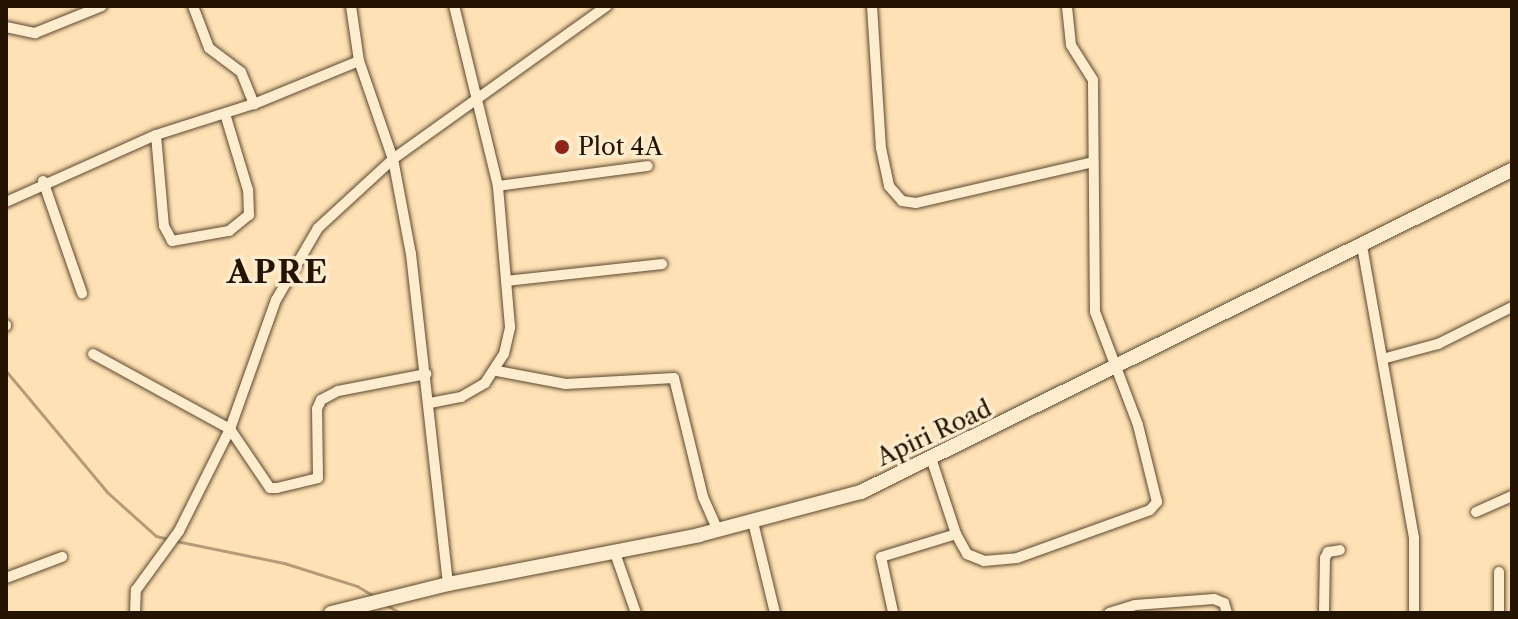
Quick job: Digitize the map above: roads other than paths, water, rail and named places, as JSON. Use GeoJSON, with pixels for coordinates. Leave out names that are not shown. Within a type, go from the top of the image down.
{"type":"FeatureCollection","features":[{"type":"Feature","properties":{"kind":"street"},"geometry":{"type":"LineString","coordinates":[[7,30],[35,33],[102,6]]}},
{"type":"Feature","properties":{"kind":"street"},"geometry":{"type":"LineString","coordinates":[[193,6],[209,48],[241,72],[254,104]]}},
{"type":"Feature","properties":{"kind":"street"},"geometry":{"type":"LineString","coordinates":[[351,6],[359,61],[393,159],[430,403],[448,584]]}},
{"type":"Feature","properties":{"kind":"street"},"geometry":{"type":"LineString","coordinates":[[430,403],[461,397],[497,371],[510,327],[498,186],[474,101],[454,6]]}},
{"type":"Feature","properties":{"kind":"street"},"geometry":{"type":"LineString","coordinates":[[135,613],[136,590],[179,531],[230,429],[276,300],[318,228],[393,159],[607,6]]}},
{"type":"Feature","properties":{"kind":"street"},"geometry":{"type":"LineString","coordinates":[[872,6],[881,148],[889,186],[902,201],[916,203],[1093,162]]}},
{"type":"Feature","properties":{"kind":"street"},"geometry":{"type":"LineString","coordinates":[[932,461],[956,534],[971,557],[1017,558],[1150,510],[1156,493],[1095,312],[1093,80],[1071,45],[1067,6]]}},
{"type":"Feature","properties":{"kind":"street"},"geometry":{"type":"LineString","coordinates":[[7,198],[156,135],[254,104],[359,61]]}},
{"type":"Feature","properties":{"kind":"street"},"geometry":{"type":"LineString","coordinates":[[156,135],[164,226],[172,241],[229,231],[249,215],[248,190],[225,114]]}},
{"type":"Feature","properties":{"kind":"street"},"geometry":{"type":"LineString","coordinates":[[498,186],[648,166]]}},
{"type":"Feature","properties":{"kind":"street","name":"Apiri Road"},"geometry":{"type":"LineString","coordinates":[[331,613],[372,608],[448,584],[718,530],[861,492],[932,461],[1512,170]]}},
{"type":"Feature","properties":{"kind":"street"},"geometry":{"type":"LineString","coordinates":[[43,181],[82,293]]}},
{"type":"Feature","properties":{"kind":"street"},"geometry":{"type":"LineString","coordinates":[[1362,246],[1386,358],[1414,538],[1414,613]]}},
{"type":"Feature","properties":{"kind":"street"},"geometry":{"type":"LineString","coordinates":[[506,281],[662,264]]}},
{"type":"Feature","properties":{"kind":"street"},"geometry":{"type":"LineString","coordinates":[[1386,358],[1438,344],[1512,307]]}},
{"type":"Feature","properties":{"kind":"street"},"geometry":{"type":"LineString","coordinates":[[93,354],[230,429],[270,488],[309,481],[321,472],[317,409],[321,400],[338,391],[426,374]]}},
{"type":"Feature","properties":{"kind":"street"},"geometry":{"type":"LineString","coordinates":[[497,371],[566,384],[674,378],[703,497],[718,530]]}},
{"type":"Feature","properties":{"kind":"street"},"geometry":{"type":"LineString","coordinates":[[1476,512],[1512,496]]}},
{"type":"Feature","properties":{"kind":"street"},"geometry":{"type":"LineString","coordinates":[[753,522],[775,613]]}},
{"type":"Feature","properties":{"kind":"street"},"geometry":{"type":"LineString","coordinates":[[893,612],[881,557],[956,534]]}},
{"type":"Feature","properties":{"kind":"street"},"geometry":{"type":"LineString","coordinates":[[1324,613],[1325,558],[1328,552],[1340,550]]}},
{"type":"Feature","properties":{"kind":"street"},"geometry":{"type":"LineString","coordinates":[[615,553],[636,613]]}},
{"type":"Feature","properties":{"kind":"street"},"geometry":{"type":"LineString","coordinates":[[6,578],[62,557]]}},
{"type":"Feature","properties":{"kind":"street"},"geometry":{"type":"LineString","coordinates":[[1499,572],[1499,613]]}},
{"type":"Feature","properties":{"kind":"street"},"geometry":{"type":"LineString","coordinates":[[1109,613],[1214,599],[1224,603],[1227,613]]}},
{"type":"Feature","properties":{"kind":"waterway"},"geometry":{"type":"LineString","coordinates":[[6,371],[107,492],[156,536],[168,539]]}},
{"type":"Feature","properties":{"kind":"waterway"},"geometry":{"type":"LineString","coordinates":[[176,541],[284,563],[357,586],[375,597]]}},
{"type":"Feature","properties":{"kind":"waterway"},"geometry":{"type":"LineString","coordinates":[[388,606],[400,613]]}},
{"type":"Feature","properties":{"kind":"place","name":"Plot 4A"},"geometry":{"type":"Point","coordinates":[562,147]}},
{"type":"Feature","properties":{"kind":"district","name":"APRE"},"geometry":{"type":"Point","coordinates":[278,272]}}]}
